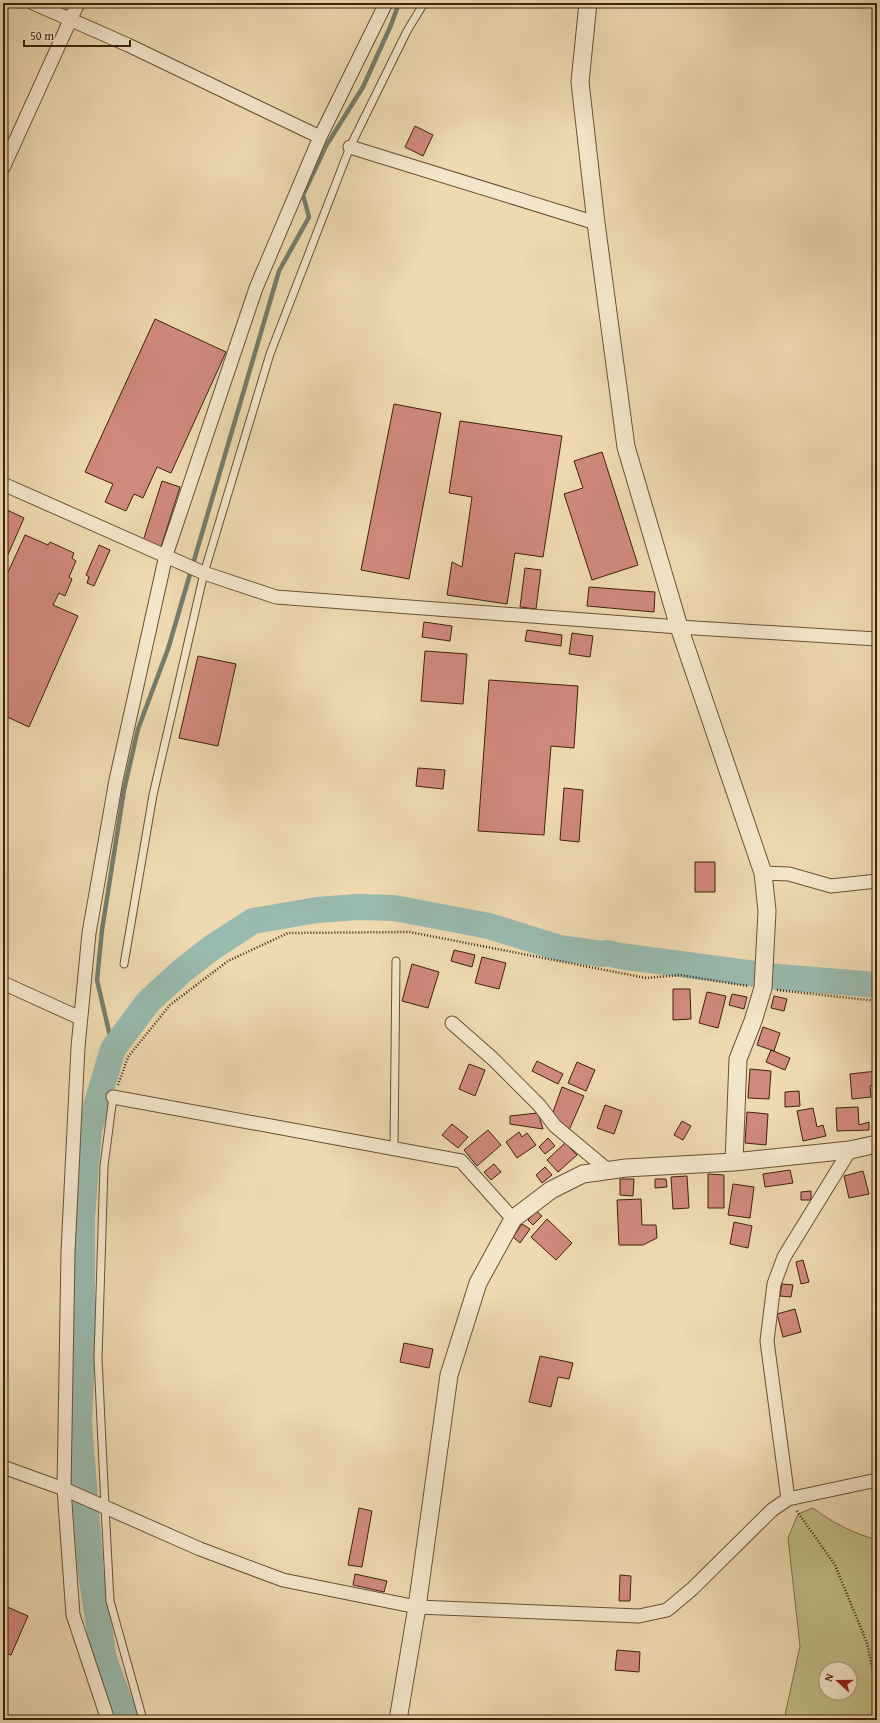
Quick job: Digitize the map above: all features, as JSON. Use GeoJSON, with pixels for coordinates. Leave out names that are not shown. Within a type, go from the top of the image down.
{"type":"FeatureCollection","features":[{"type":"Feature","properties":{"kind":"street"},"geometry":{"type":"LineString","coordinates":[[33,3],[128,45],[320,137]]}},
{"type":"Feature","properties":{"kind":"street"},"geometry":{"type":"LineString","coordinates":[[3,168],[78,3]]}},
{"type":"Feature","properties":{"kind":"street"},"geometry":{"type":"LineString","coordinates":[[108,1720],[73,1615],[64,1489],[68,1252],[80,1018],[89,933],[116,780],[168,556],[256,288],[320,137],[386,3]]}},
{"type":"Feature","properties":{"kind":"street"},"geometry":{"type":"LineString","coordinates":[[588,3],[580,82],[596,223],[626,447],[679,627],[763,873],[767,911],[762,988],[753,1022],[738,1059],[734,1162]]}},
{"type":"Feature","properties":{"kind":"street"},"geometry":{"type":"LineString","coordinates":[[350,147],[596,223]]}},
{"type":"Feature","properties":{"kind":"street"},"geometry":{"type":"LineString","coordinates":[[3,484],[204,573],[276,597],[679,627],[877,639]]}},
{"type":"Feature","properties":{"kind":"street"},"geometry":{"type":"LineString","coordinates":[[763,873],[789,874],[831,886],[877,881]]}},
{"type":"Feature","properties":{"kind":"street"},"geometry":{"type":"LineString","coordinates":[[3,983],[80,1018]]}},
{"type":"Feature","properties":{"kind":"street"},"geometry":{"type":"LineString","coordinates":[[452,1023],[493,1059],[539,1105],[555,1126],[610,1171]]}},
{"type":"Feature","properties":{"kind":"street"},"geometry":{"type":"LineString","coordinates":[[113,1097],[462,1161],[513,1219]]}},
{"type":"Feature","properties":{"kind":"street"},"geometry":{"type":"LineString","coordinates":[[398,1720],[417,1607],[449,1375],[478,1283],[513,1219],[551,1190],[584,1174],[626,1168],[734,1162],[850,1150],[877,1144]]}},
{"type":"Feature","properties":{"kind":"street"},"geometry":{"type":"LineString","coordinates":[[788,1499],[767,1341],[774,1284],[784,1257],[850,1150]]}},
{"type":"Feature","properties":{"kind":"street"},"geometry":{"type":"LineString","coordinates":[[3,1467],[64,1489],[200,1549],[283,1580],[417,1607],[639,1616],[667,1610],[692,1589],[772,1510],[788,1499],[877,1480]]}},
{"type":"Feature","properties":{"kind":"lane"},"geometry":{"type":"LineString","coordinates":[[124,964],[153,795],[204,573],[270,354],[350,147],[407,31],[424,3]]}},
{"type":"Feature","properties":{"kind":"lane"},"geometry":{"type":"LineString","coordinates":[[394,1148],[396,961]]}},
{"type":"Feature","properties":{"kind":"lane"},"geometry":{"type":"LineString","coordinates":[[113,1097],[104,1166],[98,1358],[105,1507],[110,1601],[143,1720]]}},
{"type":"Feature","properties":{"kind":"path"},"geometry":{"type":"LineString","coordinates":[[113,1097],[128,1057],[170,1005],[228,961],[288,933],[410,932],[646,978],[680,975],[762,988],[877,1001]]}},
{"type":"Feature","properties":{"kind":"path"},"geometry":{"type":"LineString","coordinates":[[788,1499],[835,1565],[867,1643],[877,1693]]}},
{"type":"Feature","properties":{"kind":"shaded area"},"geometry":{"type":"Polygon","coordinates":[[[813,1508],[844,1527],[877,1540],[877,1720],[784,1720],[800,1646],[788,1538],[798,1514],[813,1508]]]}},
{"type":"Feature","properties":{"kind":"building"},"geometry":{"type":"Polygon","coordinates":[[[415,126],[433,135],[423,156],[405,147],[415,126]]]}},
{"type":"Feature","properties":{"kind":"building"},"geometry":{"type":"Polygon","coordinates":[[[155,319],[226,352],[171,473],[157,467],[143,498],[134,494],[126,511],[105,502],[113,484],[85,472],[155,319]]]}},
{"type":"Feature","properties":{"kind":"building"},"geometry":{"type":"Polygon","coordinates":[[[394,404],[441,413],[409,579],[361,570],[394,404]]]}},
{"type":"Feature","properties":{"kind":"building"},"geometry":{"type":"Polygon","coordinates":[[[460,421],[562,436],[543,557],[515,553],[507,604],[447,595],[452,562],[462,567],[472,497],[449,493],[460,421]]]}},
{"type":"Feature","properties":{"kind":"building"},"geometry":{"type":"Polygon","coordinates":[[[602,452],[638,565],[592,580],[564,494],[583,488],[574,461],[602,452]]]}},
{"type":"Feature","properties":{"kind":"building"},"geometry":{"type":"Polygon","coordinates":[[[162,481],[180,487],[161,547],[143,541],[162,481]]]}},
{"type":"Feature","properties":{"kind":"building"},"geometry":{"type":"Polygon","coordinates":[[[5,509],[24,518],[3,566],[3,513],[5,509]]]}},
{"type":"Feature","properties":{"kind":"building"},"geometry":{"type":"Polygon","coordinates":[[[25,535],[48,545],[50,542],[74,553],[72,558],[76,561],[69,577],[72,579],[65,596],[59,593],[53,605],[78,616],[29,727],[3,715],[3,583],[25,535]]]}},
{"type":"Feature","properties":{"kind":"building"},"geometry":{"type":"Polygon","coordinates":[[[99,545],[110,550],[94,586],[87,583],[89,577],[86,575],[99,545]]]}},
{"type":"Feature","properties":{"kind":"building"},"geometry":{"type":"Polygon","coordinates":[[[525,568],[541,570],[536,609],[520,607],[525,568]]]}},
{"type":"Feature","properties":{"kind":"building"},"geometry":{"type":"Polygon","coordinates":[[[589,587],[655,592],[654,612],[587,606],[589,587]]]}},
{"type":"Feature","properties":{"kind":"building"},"geometry":{"type":"Polygon","coordinates":[[[424,622],[452,626],[450,641],[422,637],[424,622]]]}},
{"type":"Feature","properties":{"kind":"building"},"geometry":{"type":"Polygon","coordinates":[[[527,630],[562,635],[561,646],[525,641],[527,630]]]}},
{"type":"Feature","properties":{"kind":"building"},"geometry":{"type":"Polygon","coordinates":[[[572,633],[593,636],[590,657],[569,654],[572,633]]]}},
{"type":"Feature","properties":{"kind":"building"},"geometry":{"type":"Polygon","coordinates":[[[425,651],[467,654],[463,704],[421,701],[425,651]]]}},
{"type":"Feature","properties":{"kind":"building"},"geometry":{"type":"Polygon","coordinates":[[[198,656],[236,664],[218,746],[179,738],[198,656]]]}},
{"type":"Feature","properties":{"kind":"building"},"geometry":{"type":"Polygon","coordinates":[[[489,680],[578,686],[574,748],[551,746],[544,835],[478,831],[489,680]]]}},
{"type":"Feature","properties":{"kind":"building"},"geometry":{"type":"Polygon","coordinates":[[[418,768],[445,770],[443,789],[416,786],[418,768]]]}},
{"type":"Feature","properties":{"kind":"building"},"geometry":{"type":"Polygon","coordinates":[[[564,788],[583,790],[579,842],[560,840],[564,788]]]}},
{"type":"Feature","properties":{"kind":"building"},"geometry":{"type":"Polygon","coordinates":[[[695,862],[715,862],[715,892],[695,892],[695,862]]]}},
{"type":"Feature","properties":{"kind":"building"},"geometry":{"type":"Polygon","coordinates":[[[454,950],[475,955],[472,967],[451,961],[454,950]]]}},
{"type":"Feature","properties":{"kind":"building"},"geometry":{"type":"Polygon","coordinates":[[[482,957],[506,963],[499,989],[475,983],[482,957]]]}},
{"type":"Feature","properties":{"kind":"building"},"geometry":{"type":"Polygon","coordinates":[[[412,964],[439,972],[428,1008],[402,1001],[412,964]]]}},
{"type":"Feature","properties":{"kind":"building"},"geometry":{"type":"Polygon","coordinates":[[[673,989],[690,989],[691,1019],[673,1020],[673,989]]]}},
{"type":"Feature","properties":{"kind":"building"},"geometry":{"type":"Polygon","coordinates":[[[707,992],[726,996],[718,1028],[699,1023],[707,992]]]}},
{"type":"Feature","properties":{"kind":"building"},"geometry":{"type":"Polygon","coordinates":[[[732,994],[747,997],[744,1009],[729,1005],[732,994]]]}},
{"type":"Feature","properties":{"kind":"building"},"geometry":{"type":"Polygon","coordinates":[[[774,996],[787,999],[784,1011],[771,1008],[774,996]]]}},
{"type":"Feature","properties":{"kind":"building"},"geometry":{"type":"Polygon","coordinates":[[[763,1027],[780,1033],[774,1051],[757,1045],[763,1027]]]}},
{"type":"Feature","properties":{"kind":"building"},"geometry":{"type":"Polygon","coordinates":[[[771,1050],[790,1058],[785,1070],[766,1062],[771,1050]]]}},
{"type":"Feature","properties":{"kind":"building"},"geometry":{"type":"Polygon","coordinates":[[[537,1061],[563,1074],[558,1084],[532,1071],[537,1061]]]}},
{"type":"Feature","properties":{"kind":"building"},"geometry":{"type":"Polygon","coordinates":[[[577,1062],[595,1070],[586,1091],[568,1083],[577,1062]]]}},
{"type":"Feature","properties":{"kind":"building"},"geometry":{"type":"Polygon","coordinates":[[[469,1064],[485,1070],[475,1096],[459,1089],[469,1064]]]}},
{"type":"Feature","properties":{"kind":"building"},"geometry":{"type":"Polygon","coordinates":[[[750,1069],[771,1071],[769,1099],[748,1098],[750,1069]]]}},
{"type":"Feature","properties":{"kind":"building"},"geometry":{"type":"Polygon","coordinates":[[[877,1071],[877,1085],[870,1086],[871,1097],[852,1099],[850,1074],[877,1071]]]}},
{"type":"Feature","properties":{"kind":"building"},"geometry":{"type":"Polygon","coordinates":[[[562,1087],[584,1096],[569,1130],[552,1115],[562,1087]]]}},
{"type":"Feature","properties":{"kind":"building"},"geometry":{"type":"Polygon","coordinates":[[[799,1091],[800,1106],[785,1107],[785,1092],[799,1091]]]}},
{"type":"Feature","properties":{"kind":"building"},"geometry":{"type":"Polygon","coordinates":[[[605,1105],[622,1111],[614,1134],[597,1128],[605,1105]]]}},
{"type":"Feature","properties":{"kind":"building"},"geometry":{"type":"Polygon","coordinates":[[[858,1107],[859,1125],[869,1122],[869,1130],[837,1131],[836,1108],[858,1107]]]}},
{"type":"Feature","properties":{"kind":"building"},"geometry":{"type":"Polygon","coordinates":[[[813,1108],[817,1127],[823,1125],[826,1136],[803,1141],[797,1111],[813,1108]]]}},
{"type":"Feature","properties":{"kind":"building"},"geometry":{"type":"Polygon","coordinates":[[[747,1112],[768,1114],[766,1145],[745,1143],[747,1112]]]}},
{"type":"Feature","properties":{"kind":"building"},"geometry":{"type":"Polygon","coordinates":[[[538,1113],[543,1129],[510,1124],[510,1116],[538,1113]]]}},
{"type":"Feature","properties":{"kind":"building"},"geometry":{"type":"Polygon","coordinates":[[[682,1121],[691,1126],[683,1140],[674,1135],[682,1121]]]}},
{"type":"Feature","properties":{"kind":"building"},"geometry":{"type":"Polygon","coordinates":[[[452,1124],[468,1137],[458,1148],[442,1135],[452,1124]]]}},
{"type":"Feature","properties":{"kind":"building"},"geometry":{"type":"Polygon","coordinates":[[[488,1130],[501,1145],[477,1166],[464,1150],[488,1130]]]}},
{"type":"Feature","properties":{"kind":"building"},"geometry":{"type":"Polygon","coordinates":[[[519,1132],[522,1137],[527,1133],[536,1145],[517,1158],[506,1142],[519,1132]]]}},
{"type":"Feature","properties":{"kind":"building"},"geometry":{"type":"Polygon","coordinates":[[[548,1138],[555,1146],[545,1154],[539,1147],[548,1138]]]}},
{"type":"Feature","properties":{"kind":"building"},"geometry":{"type":"Polygon","coordinates":[[[565,1143],[577,1155],[558,1172],[547,1160],[565,1143]]]}},
{"type":"Feature","properties":{"kind":"building"},"geometry":{"type":"Polygon","coordinates":[[[494,1164],[501,1172],[491,1180],[484,1172],[494,1164]]]}},
{"type":"Feature","properties":{"kind":"building"},"geometry":{"type":"Polygon","coordinates":[[[545,1167],[552,1175],[542,1183],[536,1175],[545,1167]]]}},
{"type":"Feature","properties":{"kind":"building"},"geometry":{"type":"Polygon","coordinates":[[[790,1170],[793,1183],[765,1187],[763,1174],[790,1170]]]}},
{"type":"Feature","properties":{"kind":"building"},"geometry":{"type":"Polygon","coordinates":[[[863,1171],[869,1194],[849,1198],[844,1176],[863,1171]]]}},
{"type":"Feature","properties":{"kind":"building"},"geometry":{"type":"Polygon","coordinates":[[[708,1174],[724,1175],[724,1208],[708,1208],[708,1174]]]}},
{"type":"Feature","properties":{"kind":"building"},"geometry":{"type":"Polygon","coordinates":[[[687,1176],[689,1208],[673,1209],[671,1177],[687,1176]]]}},
{"type":"Feature","properties":{"kind":"building"},"geometry":{"type":"Polygon","coordinates":[[[620,1179],[634,1179],[633,1196],[620,1195],[620,1179]]]}},
{"type":"Feature","properties":{"kind":"building"},"geometry":{"type":"Polygon","coordinates":[[[655,1179],[666,1179],[667,1187],[655,1188],[655,1179]]]}},
{"type":"Feature","properties":{"kind":"building"},"geometry":{"type":"Polygon","coordinates":[[[733,1184],[754,1187],[750,1218],[728,1215],[733,1184]]]}},
{"type":"Feature","properties":{"kind":"building"},"geometry":{"type":"Polygon","coordinates":[[[811,1191],[811,1200],[801,1200],[801,1192],[811,1191]]]}},
{"type":"Feature","properties":{"kind":"building"},"geometry":{"type":"Polygon","coordinates":[[[641,1199],[642,1225],[656,1225],[657,1238],[643,1245],[619,1245],[617,1200],[641,1199]]]}},
{"type":"Feature","properties":{"kind":"building"},"geometry":{"type":"Polygon","coordinates":[[[536,1211],[542,1216],[533,1225],[528,1220],[536,1211]]]}},
{"type":"Feature","properties":{"kind":"building"},"geometry":{"type":"Polygon","coordinates":[[[547,1219],[572,1243],[556,1260],[531,1237],[547,1219]]]}},
{"type":"Feature","properties":{"kind":"building"},"geometry":{"type":"Polygon","coordinates":[[[734,1222],[752,1226],[748,1248],[730,1244],[734,1222]]]}},
{"type":"Feature","properties":{"kind":"building"},"geometry":{"type":"Polygon","coordinates":[[[522,1224],[530,1229],[520,1243],[513,1237],[522,1224]]]}},
{"type":"Feature","properties":{"kind":"building"},"geometry":{"type":"Polygon","coordinates":[[[803,1260],[809,1282],[801,1284],[796,1262],[803,1260]]]}},
{"type":"Feature","properties":{"kind":"building"},"geometry":{"type":"Polygon","coordinates":[[[782,1284],[793,1285],[791,1297],[780,1296],[782,1284]]]}},
{"type":"Feature","properties":{"kind":"building"},"geometry":{"type":"Polygon","coordinates":[[[795,1309],[801,1332],[783,1337],[777,1314],[795,1309]]]}},
{"type":"Feature","properties":{"kind":"building"},"geometry":{"type":"Polygon","coordinates":[[[404,1343],[433,1349],[429,1368],[400,1362],[404,1343]]]}},
{"type":"Feature","properties":{"kind":"building"},"geometry":{"type":"Polygon","coordinates":[[[540,1356],[573,1363],[569,1379],[558,1377],[551,1407],[529,1402],[540,1356]]]}},
{"type":"Feature","properties":{"kind":"building"},"geometry":{"type":"Polygon","coordinates":[[[359,1508],[372,1511],[362,1567],[348,1565],[359,1508]]]}},
{"type":"Feature","properties":{"kind":"building"},"geometry":{"type":"Polygon","coordinates":[[[355,1574],[387,1581],[384,1592],[353,1585],[355,1574]]]}},
{"type":"Feature","properties":{"kind":"building"},"geometry":{"type":"Polygon","coordinates":[[[620,1575],[631,1576],[630,1601],[619,1601],[620,1575]]]}},
{"type":"Feature","properties":{"kind":"building"},"geometry":{"type":"Polygon","coordinates":[[[3,1605],[28,1616],[11,1655],[3,1652],[3,1605]]]}},
{"type":"Feature","properties":{"kind":"building"},"geometry":{"type":"Polygon","coordinates":[[[617,1650],[640,1652],[639,1672],[615,1670],[617,1650]]]}},
{"type":"Feature","properties":{"kind":"waterway"},"geometry":{"type":"LineString","coordinates":[[113,1049],[97,980],[102,930],[124,790],[138,729],[168,649],[279,271],[309,217],[303,195],[326,146],[363,87],[391,25],[399,3]]}},
{"type":"Feature","properties":{"kind":"waterway"},"geometry":{"type":"LineString","coordinates":[[126,1720],[104,1659],[91,1573],[79,1423],[82,1359],[82,1217],[89,1130],[113,1049],[148,1002],[183,970],[210,949],[253,921],[317,910],[358,907],[394,908],[489,926],[559,948],[602,954],[607,953],[778,977],[877,985]]}}]}
